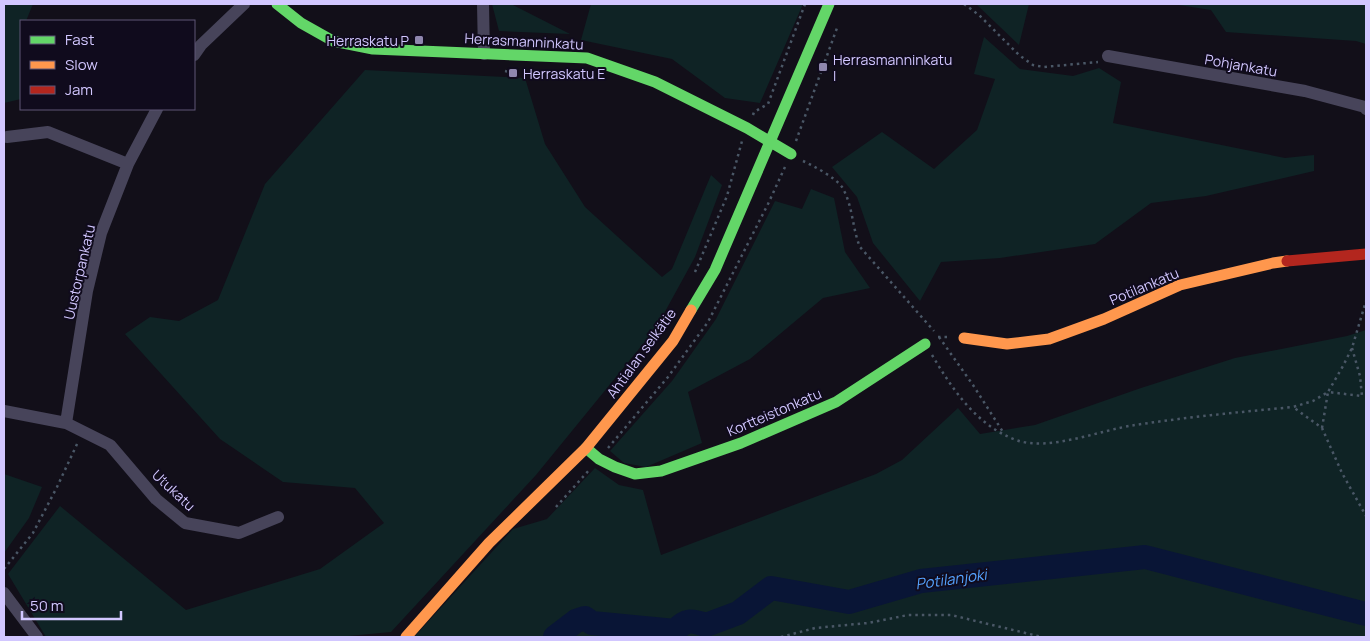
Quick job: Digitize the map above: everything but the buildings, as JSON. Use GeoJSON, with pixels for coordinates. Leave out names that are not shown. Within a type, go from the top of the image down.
{"type":"FeatureCollection","features":[{"type":"Feature","properties":{"kind":"street"},"geometry":{"type":"LineString","coordinates":[[195,53],[244,4]]}},
{"type":"Feature","properties":{"kind":"street","name":"Herrasmanninkatu"},"geometry":{"type":"LineString","coordinates":[[277,4],[301,23],[333,41],[373,49],[587,58],[655,82],[747,128],[791,154]]}},
{"type":"Feature","properties":{"kind":"street"},"geometry":{"type":"LineString","coordinates":[[483,4],[484,54]]}},
{"type":"Feature","properties":{"kind":"street","name":"Ahtialan selkätie"},"geometry":{"type":"LineString","coordinates":[[406,637],[489,543],[586,448],[673,341],[715,270],[829,4]]}},
{"type":"Feature","properties":{"kind":"street","name":"Pohjankatu"},"geometry":{"type":"LineString","coordinates":[[1108,56],[1305,91],[1365,107],[1366,109]]}},
{"type":"Feature","properties":{"kind":"street","name":"Uustorpankatu"},"geometry":{"type":"LineString","coordinates":[[66,423],[87,291],[101,233],[128,164],[156,110]]}},
{"type":"Feature","properties":{"kind":"street"},"geometry":{"type":"LineString","coordinates":[[7,137],[48,132],[128,164]]}},
{"type":"Feature","properties":{"kind":"street","name":"Potilankatu"},"geometry":{"type":"LineString","coordinates":[[964,338],[1007,344],[1049,338],[1104,319],[1180,285],[1273,263],[1366,254]]}},
{"type":"Feature","properties":{"kind":"street","name":"Kortteistonkatu"},"geometry":{"type":"LineString","coordinates":[[586,448],[599,459],[635,474],[661,471],[741,443],[836,402],[925,344]]}},
{"type":"Feature","properties":{"kind":"street","name":"Utukatu"},"geometry":{"type":"LineString","coordinates":[[4,411],[66,423],[110,445],[156,498],[185,523],[239,533],[278,517]]}},
{"type":"Feature","properties":{"kind":"street"},"geometry":{"type":"LineString","coordinates":[[4,593],[37,637]]}},
{"type":"Feature","properties":{"kind":"path"},"geometry":{"type":"LineString","coordinates":[[692,279],[727,196],[741,142],[754,112],[768,104],[805,4]]}},
{"type":"Feature","properties":{"kind":"path"},"geometry":{"type":"LineString","coordinates":[[964,4],[979,15],[1019,55],[1033,65],[1044,67],[1093,63],[1101,61],[1108,56]]}},
{"type":"Feature","properties":{"kind":"path"},"geometry":{"type":"LineString","coordinates":[[839,22],[791,154],[822,171],[842,186],[850,207],[855,235],[860,247],[939,337],[1005,435]]}},
{"type":"Feature","properties":{"kind":"path"},"geometry":{"type":"LineString","coordinates":[[1322,428],[1328,392],[1352,348],[1366,301]]}},
{"type":"Feature","properties":{"kind":"path"},"geometry":{"type":"LineString","coordinates":[[964,338],[939,337],[925,344],[947,380],[964,402],[980,418],[1005,435],[1034,444],[1051,443],[1133,425],[1294,407],[1313,401],[1328,392],[1362,396],[1360,376],[1352,348]]}},
{"type":"Feature","properties":{"kind":"path"},"geometry":{"type":"LineString","coordinates":[[1294,407],[1322,428],[1342,473],[1366,516]]}},
{"type":"Feature","properties":{"kind":"path"},"geometry":{"type":"LineString","coordinates":[[4,569],[33,533],[83,432]]}},
{"type":"Feature","properties":{"kind":"path"},"geometry":{"type":"LineString","coordinates":[[781,637],[815,628],[868,623],[908,615],[951,615],[1042,637]]}},
{"type":"Feature","properties":{"kind":"green space"},"geometry":{"type":"Polygon","coordinates":[[[4,4],[33,4],[26,20],[20,20],[20,99],[4,103],[4,4]]]}},
{"type":"Feature","properties":{"kind":"green space"},"geometry":{"type":"Polygon","coordinates":[[[492,4],[511,4],[570,34],[499,31],[492,4]]]}},
{"type":"Feature","properties":{"kind":"green space"},"geometry":{"type":"Polygon","coordinates":[[[591,4],[803,4],[760,103],[725,98],[672,59],[581,40],[591,4]]]}},
{"type":"Feature","properties":{"kind":"green space"},"geometry":{"type":"Polygon","coordinates":[[[976,4],[1029,4],[1019,45],[976,4]]]}},
{"type":"Feature","properties":{"kind":"green space"},"geometry":{"type":"Polygon","coordinates":[[[1172,4],[1366,4],[1366,44],[1356,41],[1226,32],[1211,10],[1172,4]]]}},
{"type":"Feature","properties":{"kind":"green space"},"geometry":{"type":"Polygon","coordinates":[[[984,37],[1020,69],[1073,76],[1099,68],[1121,82],[1113,123],[1285,158],[1314,155],[1314,171],[1206,196],[1151,203],[1095,244],[1000,258],[941,262],[920,301],[873,243],[857,197],[832,167],[882,132],[934,169],[977,130],[995,79],[974,74],[984,37]]]}},
{"type":"Feature","properties":{"kind":"green space"},"geometry":{"type":"Polygon","coordinates":[[[365,70],[525,78],[545,144],[585,207],[662,277],[672,269],[711,175],[722,185],[695,257],[656,328],[536,475],[391,632],[338,637],[46,637],[8,574],[60,506],[186,610],[320,569],[384,523],[355,488],[283,482],[220,439],[125,334],[150,317],[179,321],[218,300],[265,184],[365,70]]]}},
{"type":"Feature","properties":{"kind":"green space"},"geometry":{"type":"Polygon","coordinates":[[[811,189],[834,198],[845,252],[870,288],[823,298],[750,359],[688,392],[702,443],[646,467],[624,463],[610,451],[672,381],[716,319],[775,201],[802,209],[811,189]]]}},
{"type":"Feature","properties":{"kind":"green space"},"geometry":{"type":"Polygon","coordinates":[[[1366,330],[1366,637],[414,637],[513,529],[547,519],[595,468],[619,485],[643,490],[661,555],[876,474],[902,460],[958,408],[980,434],[1035,425],[1235,358],[1347,336],[1366,330]]]}},
{"type":"Feature","properties":{"kind":"green space"},"geometry":{"type":"Polygon","coordinates":[[[4,474],[42,487],[29,518],[4,553],[4,474]]]}},
{"type":"Feature","properties":{"kind":"waterway","name":"Potilanjoki"},"geometry":{"type":"LineString","coordinates":[[555,637],[576,621],[585,618],[592,623],[675,631],[682,624],[689,622],[706,625],[738,613],[771,588],[849,602],[921,581],[1145,557],[1366,614]]}},
{"type":"Feature","properties":{"kind":"traffic: fast"},"geometry":{"type":"LineString","coordinates":[[277,4],[301,23],[333,41],[373,49],[587,58],[655,82],[747,128],[791,154]]}},
{"type":"Feature","properties":{"kind":"traffic: fast"},"geometry":{"type":"LineString","coordinates":[[691,310],[715,270],[829,4]]}},
{"type":"Feature","properties":{"kind":"traffic: fast"},"geometry":{"type":"LineString","coordinates":[[586,448],[599,459],[635,474],[661,471],[741,443],[836,402],[925,344]]}},
{"type":"Feature","properties":{"kind":"traffic: slow"},"geometry":{"type":"LineString","coordinates":[[964,338],[1007,344],[1049,339],[1104,319],[1180,285],[1287,261]]}},
{"type":"Feature","properties":{"kind":"traffic: slow"},"geometry":{"type":"LineString","coordinates":[[406,637],[489,543],[586,448],[673,341],[691,310]]}},
{"type":"Feature","properties":{"kind":"traffic: jam"},"geometry":{"type":"LineString","coordinates":[[1287,261],[1366,254]]}},
{"type":"Feature","properties":{"kind":"place","name":"Herraskatu P"},"geometry":{"type":"Point","coordinates":[419,40]}},
{"type":"Feature","properties":{"kind":"place","name":"Herrasmanninkatu I"},"geometry":{"type":"Point","coordinates":[823,67]}},
{"type":"Feature","properties":{"kind":"place","name":"Herraskatu E"},"geometry":{"type":"Point","coordinates":[513,73]}}]}
